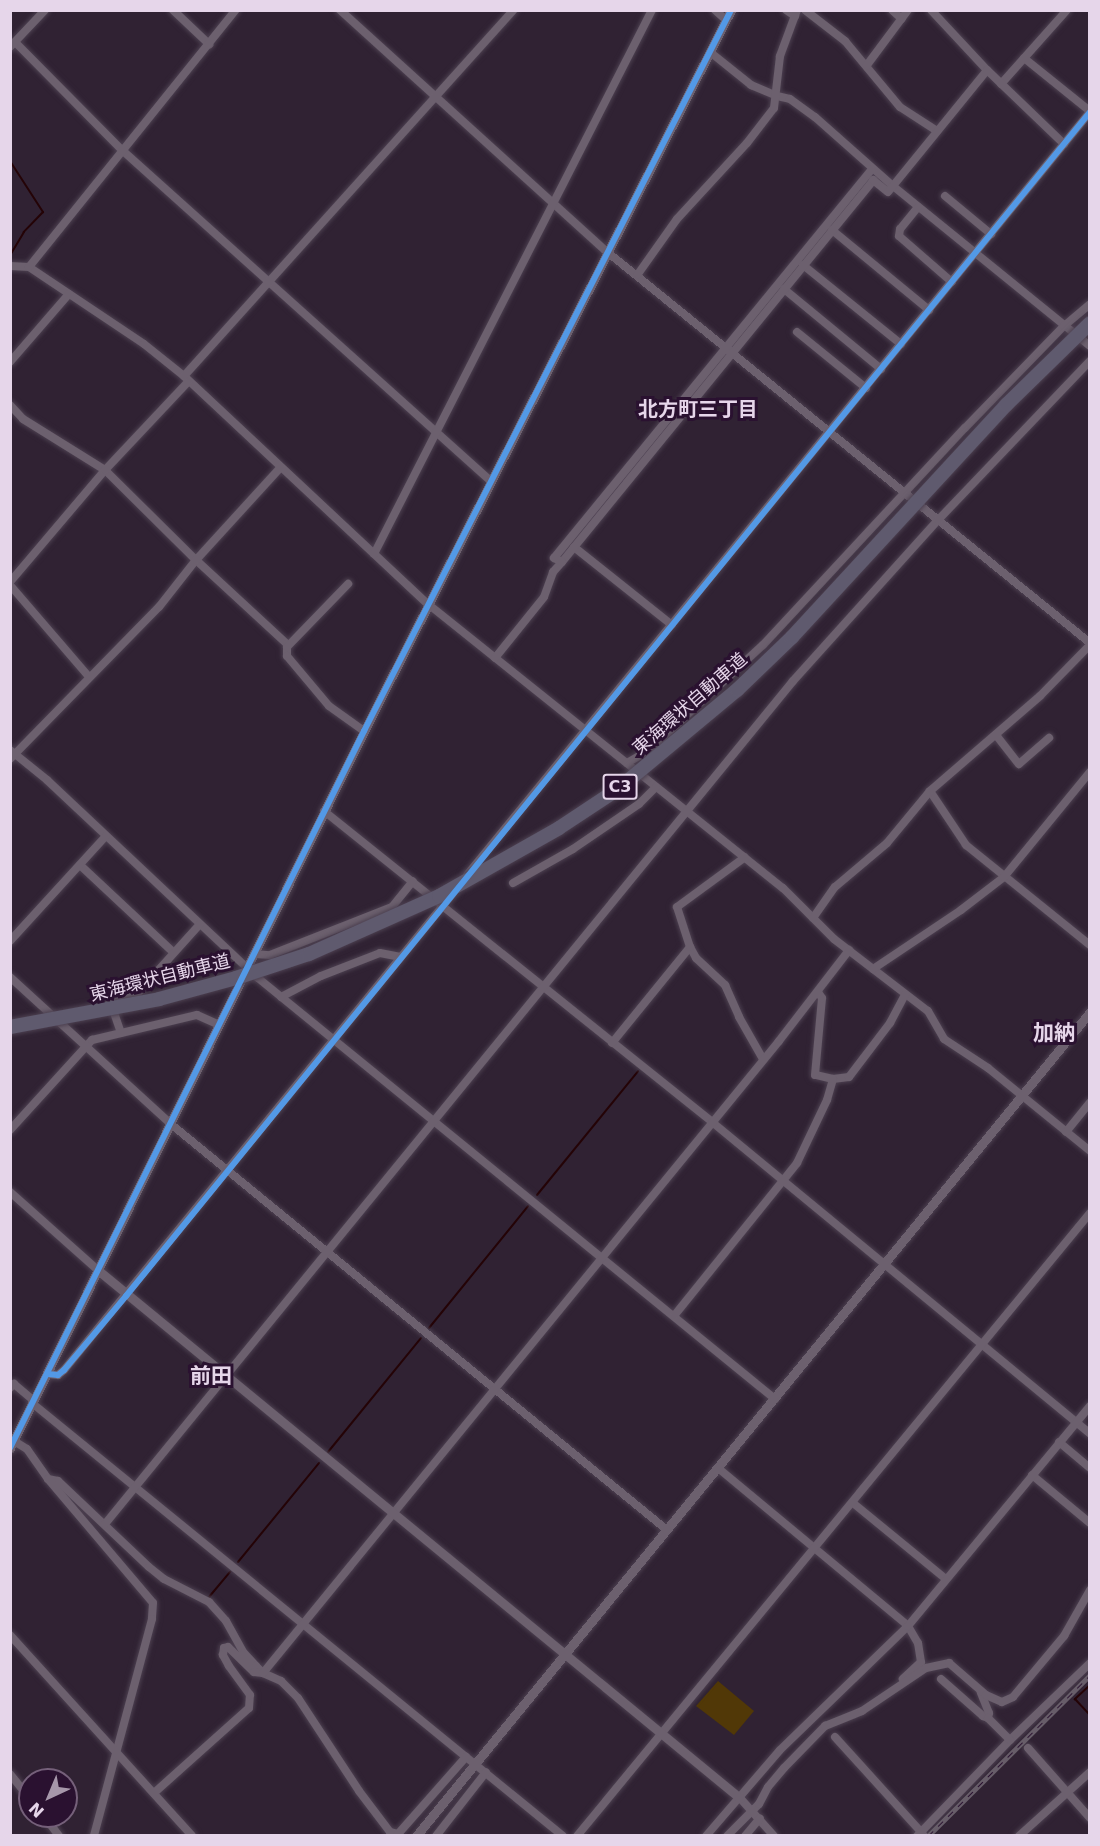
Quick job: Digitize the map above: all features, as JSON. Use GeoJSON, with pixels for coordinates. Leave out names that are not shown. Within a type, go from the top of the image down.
{"type":"FeatureCollection","features":[{"type":"Feature","properties":{"kind":"highway","name":"東海環状自動車道"},"geometry":{"type":"LineString","coordinates":[[10,1027],[159,999],[236,978],[309,954],[439,896],[559,828],[618,789],[737,690],[844,582],[1006,405],[1089,323]]}},
{"type":"Feature","properties":{"kind":"street"},"geometry":{"type":"LineString","coordinates":[[45,10],[13,45],[123,151],[490,480]]}},
{"type":"Feature","properties":{"kind":"street"},"geometry":{"type":"LineString","coordinates":[[173,10],[209,44]]}},
{"type":"Feature","properties":{"kind":"street"},"geometry":{"type":"LineString","coordinates":[[30,267],[236,10]]}},
{"type":"Feature","properties":{"kind":"street"},"geometry":{"type":"LineString","coordinates":[[340,10],[606,251],[638,274],[831,431],[1089,644],[1040,696],[930,791],[887,843],[835,887],[813,918]]}},
{"type":"Feature","properties":{"kind":"street"},"geometry":{"type":"LineString","coordinates":[[89,677],[10,583],[105,470],[269,283],[514,10]]}},
{"type":"Feature","properties":{"kind":"street"},"geometry":{"type":"LineString","coordinates":[[374,554],[652,10]]}},
{"type":"Feature","properties":{"kind":"street"},"geometry":{"type":"LineString","coordinates":[[715,10],[726,20]]}},
{"type":"Feature","properties":{"kind":"street"},"geometry":{"type":"LineString","coordinates":[[94,1836],[152,1619],[153,1603],[48,1479],[27,1449],[12,1444],[172,1125],[364,731],[606,251],[731,10]]}},
{"type":"Feature","properties":{"kind":"street"},"geometry":{"type":"LineString","coordinates":[[638,274],[677,219],[762,125],[774,108],[780,56],[796,13],[786,10]]}},
{"type":"Feature","properties":{"kind":"street"},"geometry":{"type":"LineString","coordinates":[[805,10],[830,27],[867,65],[893,100],[937,131]]}},
{"type":"Feature","properties":{"kind":"street"},"geometry":{"type":"LineString","coordinates":[[892,10],[902,19]]}},
{"type":"Feature","properties":{"kind":"street"},"geometry":{"type":"LineString","coordinates":[[867,65],[908,10]]}},
{"type":"Feature","properties":{"kind":"street"},"geometry":{"type":"LineString","coordinates":[[932,10],[1000,84],[1064,144]]}},
{"type":"Feature","properties":{"kind":"street"},"geometry":{"type":"LineString","coordinates":[[1000,84],[1067,10]]}},
{"type":"Feature","properties":{"kind":"street"},"geometry":{"type":"LineString","coordinates":[[710,52],[751,85],[790,99],[814,117],[892,186],[1089,346]]}},
{"type":"Feature","properties":{"kind":"street"},"geometry":{"type":"LineString","coordinates":[[48,1374],[58,1375],[64,1370],[126,1296],[1089,111],[1024,58]]}},
{"type":"Feature","properties":{"kind":"street"},"geometry":{"type":"LineString","coordinates":[[562,562],[554,558],[784,289],[873,180],[888,192],[987,70]]}},
{"type":"Feature","properties":{"kind":"street"},"geometry":{"type":"LineString","coordinates":[[495,658],[544,597],[553,572],[872,169]]}},
{"type":"Feature","properties":{"kind":"street"},"geometry":{"type":"LineString","coordinates":[[945,196],[991,234]]}},
{"type":"Feature","properties":{"kind":"street"},"geometry":{"type":"LineString","coordinates":[[918,207],[900,229],[898,236],[952,282]]}},
{"type":"Feature","properties":{"kind":"street"},"geometry":{"type":"LineString","coordinates":[[832,230],[929,310]]}},
{"type":"Feature","properties":{"kind":"street"},"geometry":{"type":"LineString","coordinates":[[803,265],[901,344]]}},
{"type":"Feature","properties":{"kind":"street"},"geometry":{"type":"LineString","coordinates":[[10,266],[30,267],[144,344],[186,379],[428,604],[783,888],[849,950],[928,1011],[944,1039],[988,1068],[1089,1151]]}},
{"type":"Feature","properties":{"kind":"street"},"geometry":{"type":"LineString","coordinates":[[784,289],[881,369]]}},
{"type":"Feature","properties":{"kind":"street"},"geometry":{"type":"LineString","coordinates":[[10,362],[69,294]]}},
{"type":"Feature","properties":{"kind":"street"},"geometry":{"type":"LineString","coordinates":[[627,764],[648,751],[763,645],[1064,326],[1089,304]]}},
{"type":"Feature","properties":{"kind":"street"},"geometry":{"type":"LineString","coordinates":[[796,332],[866,388]]}},
{"type":"Feature","properties":{"kind":"street"},"geometry":{"type":"LineString","coordinates":[[105,1524],[793,681],[938,520],[1089,361]]}},
{"type":"Feature","properties":{"kind":"street"},"geometry":{"type":"LineString","coordinates":[[10,405],[23,419],[105,470],[196,560],[269,625],[287,647],[287,656],[329,706],[364,731]]}},
{"type":"Feature","properties":{"kind":"street"},"geometry":{"type":"LineString","coordinates":[[280,468],[196,560],[159,607],[12,754],[106,836],[281,997],[775,1399]]}},
{"type":"Feature","properties":{"kind":"street"},"geometry":{"type":"LineString","coordinates":[[574,547],[672,625]]}},
{"type":"Feature","properties":{"kind":"street"},"geometry":{"type":"LineString","coordinates":[[287,647],[348,584]]}},
{"type":"Feature","properties":{"kind":"street"},"geometry":{"type":"LineString","coordinates":[[996,735],[1019,764],[1049,738]]}},
{"type":"Feature","properties":{"kind":"street"},"geometry":{"type":"LineString","coordinates":[[873,969],[961,910],[1004,877],[1089,772]]}},
{"type":"Feature","properties":{"kind":"street"},"geometry":{"type":"LineString","coordinates":[[513,883],[573,849],[639,804],[656,787]]}},
{"type":"Feature","properties":{"kind":"street"},"geometry":{"type":"LineString","coordinates":[[930,791],[966,845],[1089,945]]}},
{"type":"Feature","properties":{"kind":"street"},"geometry":{"type":"LineString","coordinates":[[324,811],[712,1122],[1089,1434]]}},
{"type":"Feature","properties":{"kind":"street"},"geometry":{"type":"LineString","coordinates":[[10,941],[106,836]]}},
{"type":"Feature","properties":{"kind":"street"},"geometry":{"type":"LineString","coordinates":[[745,857],[677,907],[696,958],[725,985],[739,1017],[763,1059]]}},
{"type":"Feature","properties":{"kind":"street"},"geometry":{"type":"LineString","coordinates":[[80,865],[173,952]]}},
{"type":"Feature","properties":{"kind":"street"},"geometry":{"type":"LineString","coordinates":[[254,954],[270,955],[392,908],[413,881]]}},
{"type":"Feature","properties":{"kind":"street"},"geometry":{"type":"LineString","coordinates":[[121,1033],[109,999],[137,994],[200,924]]}},
{"type":"Feature","properties":{"kind":"street"},"geometry":{"type":"LineString","coordinates":[[612,1043],[690,947]]}},
{"type":"Feature","properties":{"kind":"street"},"geometry":{"type":"LineString","coordinates":[[263,1673],[818,992],[849,950]]}},
{"type":"Feature","properties":{"kind":"street"},"geometry":{"type":"LineString","coordinates":[[281,997],[321,976],[380,953],[401,957]]}},
{"type":"Feature","properties":{"kind":"street"},"geometry":{"type":"LineString","coordinates":[[10,977],[172,1125],[667,1530]]}},
{"type":"Feature","properties":{"kind":"street"},"geometry":{"type":"LineString","coordinates":[[818,992],[822,998],[815,1075],[833,1079],[849,1077],[890,1023],[905,995]]}},
{"type":"Feature","properties":{"kind":"street"},"geometry":{"type":"LineString","coordinates":[[416,1836],[567,1654],[1089,1012]]}},
{"type":"Feature","properties":{"kind":"street"},"geometry":{"type":"LineString","coordinates":[[10,1130],[92,1040],[197,1015],[219,1025]]}},
{"type":"Feature","properties":{"kind":"street"},"geometry":{"type":"LineString","coordinates":[[674,1316],[797,1163],[813,1131],[833,1079]]}},
{"type":"Feature","properties":{"kind":"street"},"geometry":{"type":"LineString","coordinates":[[1066,1132],[1089,1102]]}},
{"type":"Feature","properties":{"kind":"street"},"geometry":{"type":"LineString","coordinates":[[10,1192],[126,1296],[662,1731],[753,1810],[774,1836]]}},
{"type":"Feature","properties":{"kind":"street"},"geometry":{"type":"LineString","coordinates":[[577,1836],[853,1503],[1089,1213]]}},
{"type":"Feature","properties":{"kind":"street"},"geometry":{"type":"LineString","coordinates":[[10,1388],[14,1384],[33,1402],[563,1836]]}},
{"type":"Feature","properties":{"kind":"street"},"geometry":{"type":"LineString","coordinates":[[706,1836],[780,1750],[908,1626],[1089,1406]]}},
{"type":"Feature","properties":{"kind":"street"},"geometry":{"type":"LineString","coordinates":[[1059,1442],[1089,1468]]}},
{"type":"Feature","properties":{"kind":"street"},"geometry":{"type":"LineString","coordinates":[[718,1468],[908,1626],[918,1643],[921,1662],[890,1691]]}},
{"type":"Feature","properties":{"kind":"street"},"geometry":{"type":"LineString","coordinates":[[1032,1475],[1089,1523]]}},
{"type":"Feature","properties":{"kind":"street"},"geometry":{"type":"LineString","coordinates":[[48,1479],[58,1481],[164,1580],[210,1602],[226,1621],[244,1653],[263,1673]]}},
{"type":"Feature","properties":{"kind":"street"},"geometry":{"type":"LineString","coordinates":[[853,1503],[946,1579]]}},
{"type":"Feature","properties":{"kind":"street"},"geometry":{"type":"LineString","coordinates":[[727,1836],[753,1810],[784,1768],[825,1726],[862,1711],[926,1668],[949,1663],[986,1695],[1002,1702],[1013,1697],[1064,1636],[1089,1590]]}},
{"type":"Feature","properties":{"kind":"street"},"geometry":{"type":"LineString","coordinates":[[10,1635],[192,1836]]}},
{"type":"Feature","properties":{"kind":"street"},"geometry":{"type":"LineString","coordinates":[[154,1793],[249,1708],[250,1695],[223,1655],[224,1648],[228,1647],[254,1672],[263,1673],[282,1681],[298,1698],[359,1791],[390,1832],[398,1834],[466,1757]]}},
{"type":"Feature","properties":{"kind":"street"},"geometry":{"type":"LineString","coordinates":[[835,1737],[921,1834],[1010,1740],[1089,1664]]}},
{"type":"Feature","properties":{"kind":"street"},"geometry":{"type":"LineString","coordinates":[[941,1679],[982,1716],[988,1718],[1010,1740]]}},
{"type":"Feature","properties":{"kind":"street"},"geometry":{"type":"LineString","coordinates":[[980,1689],[989,1713],[988,1718]]}},
{"type":"Feature","properties":{"kind":"street"},"geometry":{"type":"LineString","coordinates":[[1028,1748],[1089,1818]]}},
{"type":"Feature","properties":{"kind":"street"},"geometry":{"type":"LineString","coordinates":[[436,1836],[486,1772]]}},
{"type":"Feature","properties":{"kind":"street"},"geometry":{"type":"LineString","coordinates":[[1019,1836],[1089,1772]]}},
{"type":"Feature","properties":{"kind":"street"},"geometry":{"type":"LineString","coordinates":[[745,1836],[760,1818]]}},
{"type":"Feature","properties":{"kind":"shaded area"},"geometry":{"type":"Polygon","coordinates":[[[718,1681],[754,1711],[734,1735],[696,1706],[718,1681]]]}},
{"type":"Feature","properties":{"kind":"waterway"},"geometry":{"type":"LineString","coordinates":[[10,161],[43,212],[24,232],[10,255]]}},
{"type":"Feature","properties":{"kind":"waterway"},"geometry":{"type":"LineString","coordinates":[[537,1195],[638,1071]]}},
{"type":"Feature","properties":{"kind":"waterway"},"geometry":{"type":"LineString","coordinates":[[429,1328],[528,1206]]}},
{"type":"Feature","properties":{"kind":"waterway"},"geometry":{"type":"LineString","coordinates":[[328,1452],[421,1338]]}},
{"type":"Feature","properties":{"kind":"waterway"},"geometry":{"type":"LineString","coordinates":[[238,1562],[319,1463]]}},
{"type":"Feature","properties":{"kind":"waterway"},"geometry":{"type":"LineString","coordinates":[[209,1597],[230,1572]]}},
{"type":"Feature","properties":{"kind":"waterway"},"geometry":{"type":"LineString","coordinates":[[1090,1685],[1075,1699],[1090,1715]]}},
{"type":"Feature","properties":{"kind":"railway"},"geometry":{"type":"LineString","coordinates":[[928,1836],[1090,1675]]}},
{"type":"Feature","properties":{"kind":"cycle path"},"geometry":{"type":"LineString","coordinates":[[10,1448],[364,731],[731,10]]}},
{"type":"Feature","properties":{"kind":"cycle path"},"geometry":{"type":"LineString","coordinates":[[48,1374],[58,1375],[64,1370],[126,1296],[1090,112]]}},
{"type":"Feature","properties":{"kind":"district","name":"北方町三丁目"},"geometry":{"type":"Point","coordinates":[698,409]}},
{"type":"Feature","properties":{"kind":"district","name":"加納"},"geometry":{"type":"Point","coordinates":[1054,1033]}},
{"type":"Feature","properties":{"kind":"district","name":"前田"},"geometry":{"type":"Point","coordinates":[211,1376]}}]}
